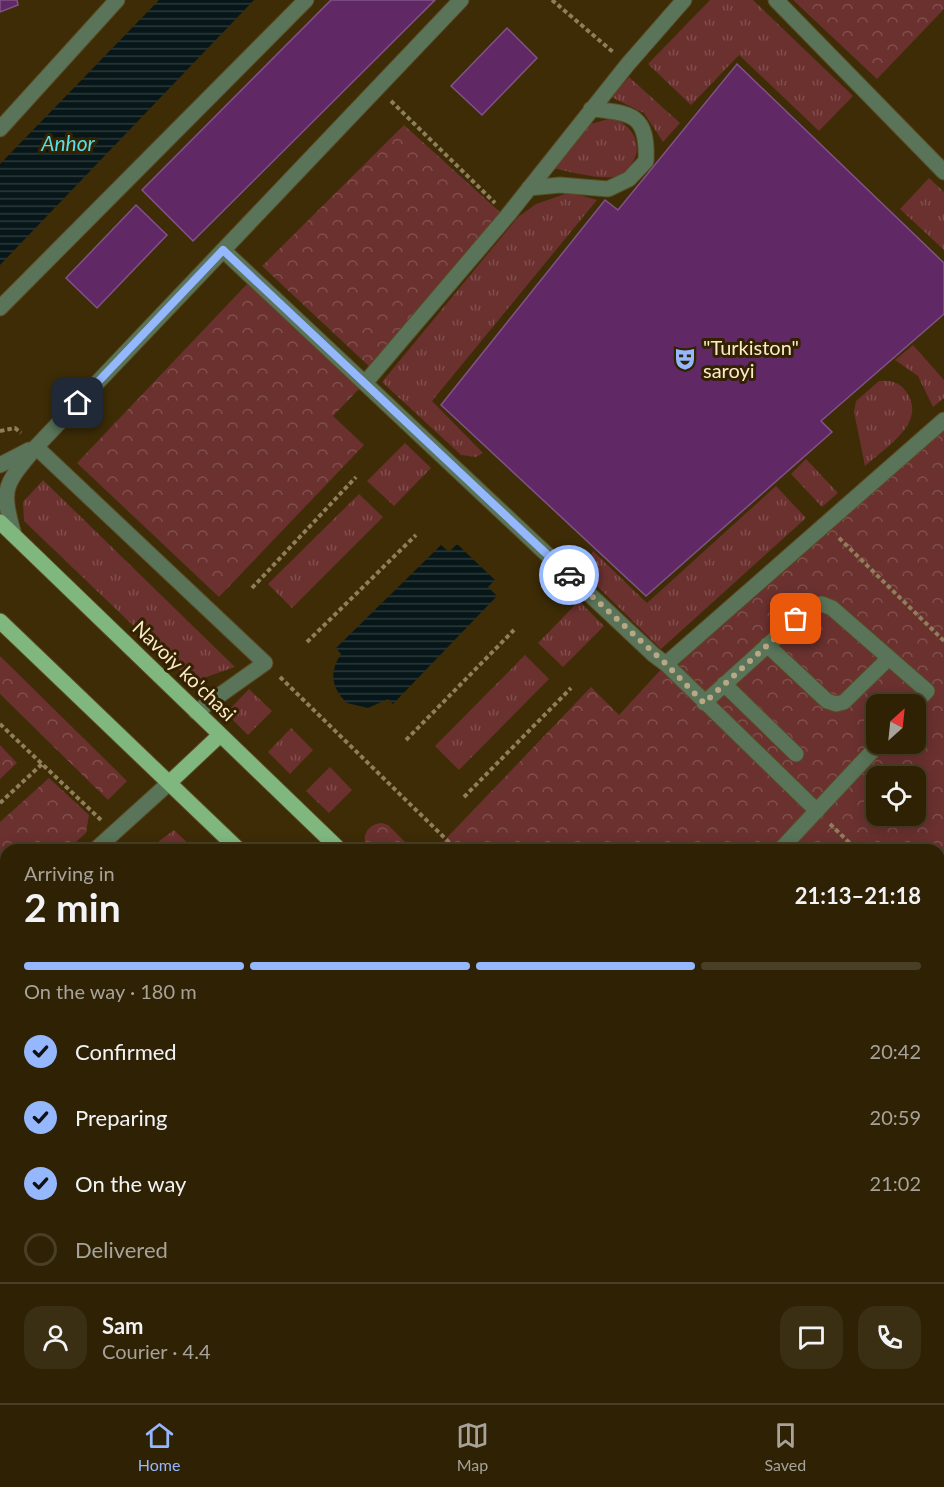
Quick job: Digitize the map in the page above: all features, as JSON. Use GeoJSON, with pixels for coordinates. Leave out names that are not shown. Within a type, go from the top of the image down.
{"type":"FeatureCollection","features":[{"type":"Feature","properties":{"kind":"main road","name":"Navoiy ko'chasi"},"geometry":{"type":"LineString","coordinates":[[0,522],[334,844]]}},
{"type":"Feature","properties":{"kind":"main road"},"geometry":{"type":"LineString","coordinates":[[0,621],[233,844]]}},
{"type":"Feature","properties":{"kind":"main road"},"geometry":{"type":"LineString","coordinates":[[169,783],[220,735]]}},
{"type":"Feature","properties":{"kind":"street"},"geometry":{"type":"LineString","coordinates":[[0,129],[117,0]]}},
{"type":"Feature","properties":{"kind":"street"},"geometry":{"type":"LineString","coordinates":[[0,308],[306,0]]}},
{"type":"Feature","properties":{"kind":"street"},"geometry":{"type":"LineString","coordinates":[[14,535],[5,505],[4,492],[9,480],[36,447],[461,0]]}},
{"type":"Feature","properties":{"kind":"street"},"geometry":{"type":"LineString","coordinates":[[365,383],[508,214],[628,64],[684,0]]}},
{"type":"Feature","properties":{"kind":"street"},"geometry":{"type":"LineString","coordinates":[[776,0],[944,172]]}},
{"type":"Feature","properties":{"kind":"street"},"geometry":{"type":"LineString","coordinates":[[529,188],[560,185],[608,189],[629,179],[646,161],[647,139],[638,121],[626,112],[591,109]]}},
{"type":"Feature","properties":{"kind":"street"},"geometry":{"type":"LineString","coordinates":[[223,250],[666,664],[817,811]]}},
{"type":"Feature","properties":{"kind":"street"},"geometry":{"type":"LineString","coordinates":[[666,664],[944,420]]}},
{"type":"Feature","properties":{"kind":"street"},"geometry":{"type":"LineString","coordinates":[[0,465],[36,447]]}},
{"type":"Feature","properties":{"kind":"street"},"geometry":{"type":"LineString","coordinates":[[36,447],[265,663],[196,712]]}},
{"type":"Feature","properties":{"kind":"street"},"geometry":{"type":"LineString","coordinates":[[704,703],[811,606],[822,604],[832,608],[927,691],[924,694]]}},
{"type":"Feature","properties":{"kind":"street"},"geometry":{"type":"LineString","coordinates":[[766,645],[828,701],[836,704],[844,702],[889,658]]}},
{"type":"Feature","properties":{"kind":"street"},"geometry":{"type":"LineString","coordinates":[[724,684],[796,754]]}},
{"type":"Feature","properties":{"kind":"street"},"geometry":{"type":"LineString","coordinates":[[786,844],[870,754]]}},
{"type":"Feature","properties":{"kind":"street"},"geometry":{"type":"LineString","coordinates":[[101,844],[169,783]]}},
{"type":"Feature","properties":{"kind":"path"},"geometry":{"type":"LineString","coordinates":[[552,0],[628,64]]}},
{"type":"Feature","properties":{"kind":"path"},"geometry":{"type":"LineString","coordinates":[[377,88],[508,214]]}},
{"type":"Feature","properties":{"kind":"path"},"geometry":{"type":"LineString","coordinates":[[252,588],[356,477]]}},
{"type":"Feature","properties":{"kind":"path"},"geometry":{"type":"LineString","coordinates":[[825,525],[944,641]]}},
{"type":"Feature","properties":{"kind":"path"},"geometry":{"type":"LineString","coordinates":[[307,642],[416,535]]}},
{"type":"Feature","properties":{"kind":"path"},"geometry":{"type":"LineString","coordinates":[[406,740],[514,630]]}},
{"type":"Feature","properties":{"kind":"path"},"geometry":{"type":"LineString","coordinates":[[265,663],[451,844]]}},
{"type":"Feature","properties":{"kind":"path"},"geometry":{"type":"LineString","coordinates":[[464,797],[571,688]]}},
{"type":"Feature","properties":{"kind":"path"},"geometry":{"type":"LineString","coordinates":[[0,724],[114,832]]}},
{"type":"Feature","properties":{"kind":"path"},"geometry":{"type":"LineString","coordinates":[[0,803],[42,764]]}},
{"type":"Feature","properties":{"kind":"path"},"geometry":{"type":"LineString","coordinates":[[817,811],[851,844]]}},
{"type":"Feature","properties":{"kind":"green space"},"geometry":{"type":"Polygon","coordinates":[[[710,0],[753,0],[853,96],[819,131],[739,55],[691,105],[648,64],[710,0]]]}},
{"type":"Feature","properties":{"kind":"green space"},"geometry":{"type":"Polygon","coordinates":[[[793,0],[944,0],[944,9],[877,79],[793,0]]]}},
{"type":"Feature","properties":{"kind":"green space"},"geometry":{"type":"Polygon","coordinates":[[[629,77],[680,123],[663,142],[644,113],[611,97],[629,77]]]}},
{"type":"Feature","properties":{"kind":"green space"},"geometry":{"type":"Polygon","coordinates":[[[612,118],[629,128],[634,136],[636,152],[634,161],[628,168],[619,175],[605,177],[553,168],[590,124],[612,118]]]}},
{"type":"Feature","properties":{"kind":"green space"},"geometry":{"type":"Polygon","coordinates":[[[404,125],[502,214],[373,370],[262,266],[404,125]]]}},
{"type":"Feature","properties":{"kind":"green space"},"geometry":{"type":"Polygon","coordinates":[[[929,178],[944,192],[944,250],[900,209],[929,178]]]}},
{"type":"Feature","properties":{"kind":"green space"},"geometry":{"type":"Polygon","coordinates":[[[565,194],[576,194],[597,200],[432,401],[483,453],[476,457],[461,455],[382,382],[518,217],[536,204],[565,194]]]}},
{"type":"Feature","properties":{"kind":"green space"},"geometry":{"type":"Polygon","coordinates":[[[248,283],[359,389],[333,416],[364,445],[219,597],[77,463],[248,283]]]}},
{"type":"Feature","properties":{"kind":"green space"},"geometry":{"type":"Polygon","coordinates":[[[913,345],[944,380],[944,398],[933,407],[918,376],[895,360],[913,345]]]}},
{"type":"Feature","properties":{"kind":"green space"},"geometry":{"type":"Polygon","coordinates":[[[879,381],[895,382],[904,389],[912,404],[912,415],[901,434],[865,466],[854,412],[856,401],[879,381]]]}},
{"type":"Feature","properties":{"kind":"green space"},"geometry":{"type":"Polygon","coordinates":[[[944,430],[944,844],[441,844],[591,687],[619,715],[666,664],[944,430]]]}},
{"type":"Feature","properties":{"kind":"green space"},"geometry":{"type":"Polygon","coordinates":[[[405,443],[431,468],[394,506],[367,481],[405,443]]]}},
{"type":"Feature","properties":{"kind":"green space"},"geometry":{"type":"Polygon","coordinates":[[[806,459],[838,493],[822,507],[791,474],[806,459]]]}},
{"type":"Feature","properties":{"kind":"green space"},"geometry":{"type":"Polygon","coordinates":[[[43,480],[235,667],[192,682],[24,521],[23,502],[43,480]]]}},
{"type":"Feature","properties":{"kind":"green space"},"geometry":{"type":"Polygon","coordinates":[[[776,486],[806,518],[661,649],[589,578],[586,565],[593,551],[647,603],[776,486]]]}},
{"type":"Feature","properties":{"kind":"green space"},"geometry":{"type":"Polygon","coordinates":[[[359,494],[383,517],[292,608],[268,584],[359,494]]]}},
{"type":"Feature","properties":{"kind":"green space"},"geometry":{"type":"Polygon","coordinates":[[[579,601],[604,626],[563,667],[538,643],[579,601]]]}},
{"type":"Feature","properties":{"kind":"green space"},"geometry":{"type":"Polygon","coordinates":[[[525,655],[549,679],[459,770],[435,746],[525,655]]]}},
{"type":"Feature","properties":{"kind":"green space"},"geometry":{"type":"Polygon","coordinates":[[[0,656],[127,781],[108,800],[0,694],[0,656]]]}},
{"type":"Feature","properties":{"kind":"green space"},"geometry":{"type":"Polygon","coordinates":[[[249,689],[272,711],[248,735],[226,713],[249,689]]]}},
{"type":"Feature","properties":{"kind":"green space"},"geometry":{"type":"Polygon","coordinates":[[[291,728],[313,750],[290,774],[268,752],[291,728]]]}},
{"type":"Feature","properties":{"kind":"green space"},"geometry":{"type":"Polygon","coordinates":[[[0,745],[17,763],[0,779],[0,745]]]}},
{"type":"Feature","properties":{"kind":"green space"},"geometry":{"type":"Polygon","coordinates":[[[330,767],[352,790],[329,813],[306,791],[330,767]]]}},
{"type":"Feature","properties":{"kind":"green space"},"geometry":{"type":"Polygon","coordinates":[[[49,778],[89,815],[86,833],[74,844],[0,844],[0,822],[49,778]]]}},
{"type":"Feature","properties":{"kind":"green space"},"geometry":{"type":"Polygon","coordinates":[[[377,824],[388,825],[407,844],[366,844],[366,832],[377,824]]]}},
{"type":"Feature","properties":{"kind":"green space"},"geometry":{"type":"Polygon","coordinates":[[[174,830],[189,844],[160,844],[158,842],[174,830]]]}},
{"type":"Feature","properties":{"kind":"water","name":"Anhor"},"geometry":{"type":"Polygon","coordinates":[[[159,0],[254,0],[0,265],[0,164],[159,0]]]}},
{"type":"Feature","properties":{"kind":"water"},"geometry":{"type":"Polygon","coordinates":[[[457,544],[495,580],[488,587],[497,596],[393,704],[388,699],[368,708],[347,703],[335,686],[333,673],[341,654],[336,648],[441,545],[449,552],[457,544]]]}},
{"type":"Feature","properties":{"kind":"building"},"geometry":{"type":"Polygon","coordinates":[[[0,0],[17,0],[18,5],[0,12],[0,0]]]}},
{"type":"Feature","properties":{"kind":"building"},"geometry":{"type":"Polygon","coordinates":[[[331,0],[435,0],[193,241],[142,190],[331,0]]]}},
{"type":"Feature","properties":{"kind":"building"},"geometry":{"type":"Polygon","coordinates":[[[507,28],[537,58],[482,115],[451,86],[507,28]]]}},
{"type":"Feature","properties":{"kind":"building","name":"\"Turkiston\" saroyi"},"geometry":{"type":"Polygon","coordinates":[[[737,64],[944,263],[944,314],[821,421],[832,432],[646,596],[441,405],[605,200],[618,210],[737,64]]]}},
{"type":"Feature","properties":{"kind":"building"},"geometry":{"type":"Polygon","coordinates":[[[136,205],[167,235],[97,308],[66,278],[136,205]]]}},
{"type":"Feature","properties":{"kind":"way so far"},"geometry":{"type":"LineString","coordinates":[[569,575],[666,664],[704,703],[796,619]]}},
{"type":"Feature","properties":{"kind":"place","name":"\"Turkiston\" saroyi"},"geometry":{"type":"Point","coordinates":[685,359]}},
{"type":"Feature","properties":{"kind":"route"},"geometry":{"type":"LineString","coordinates":[[78,403],[223,250],[569,575]]}}]}
